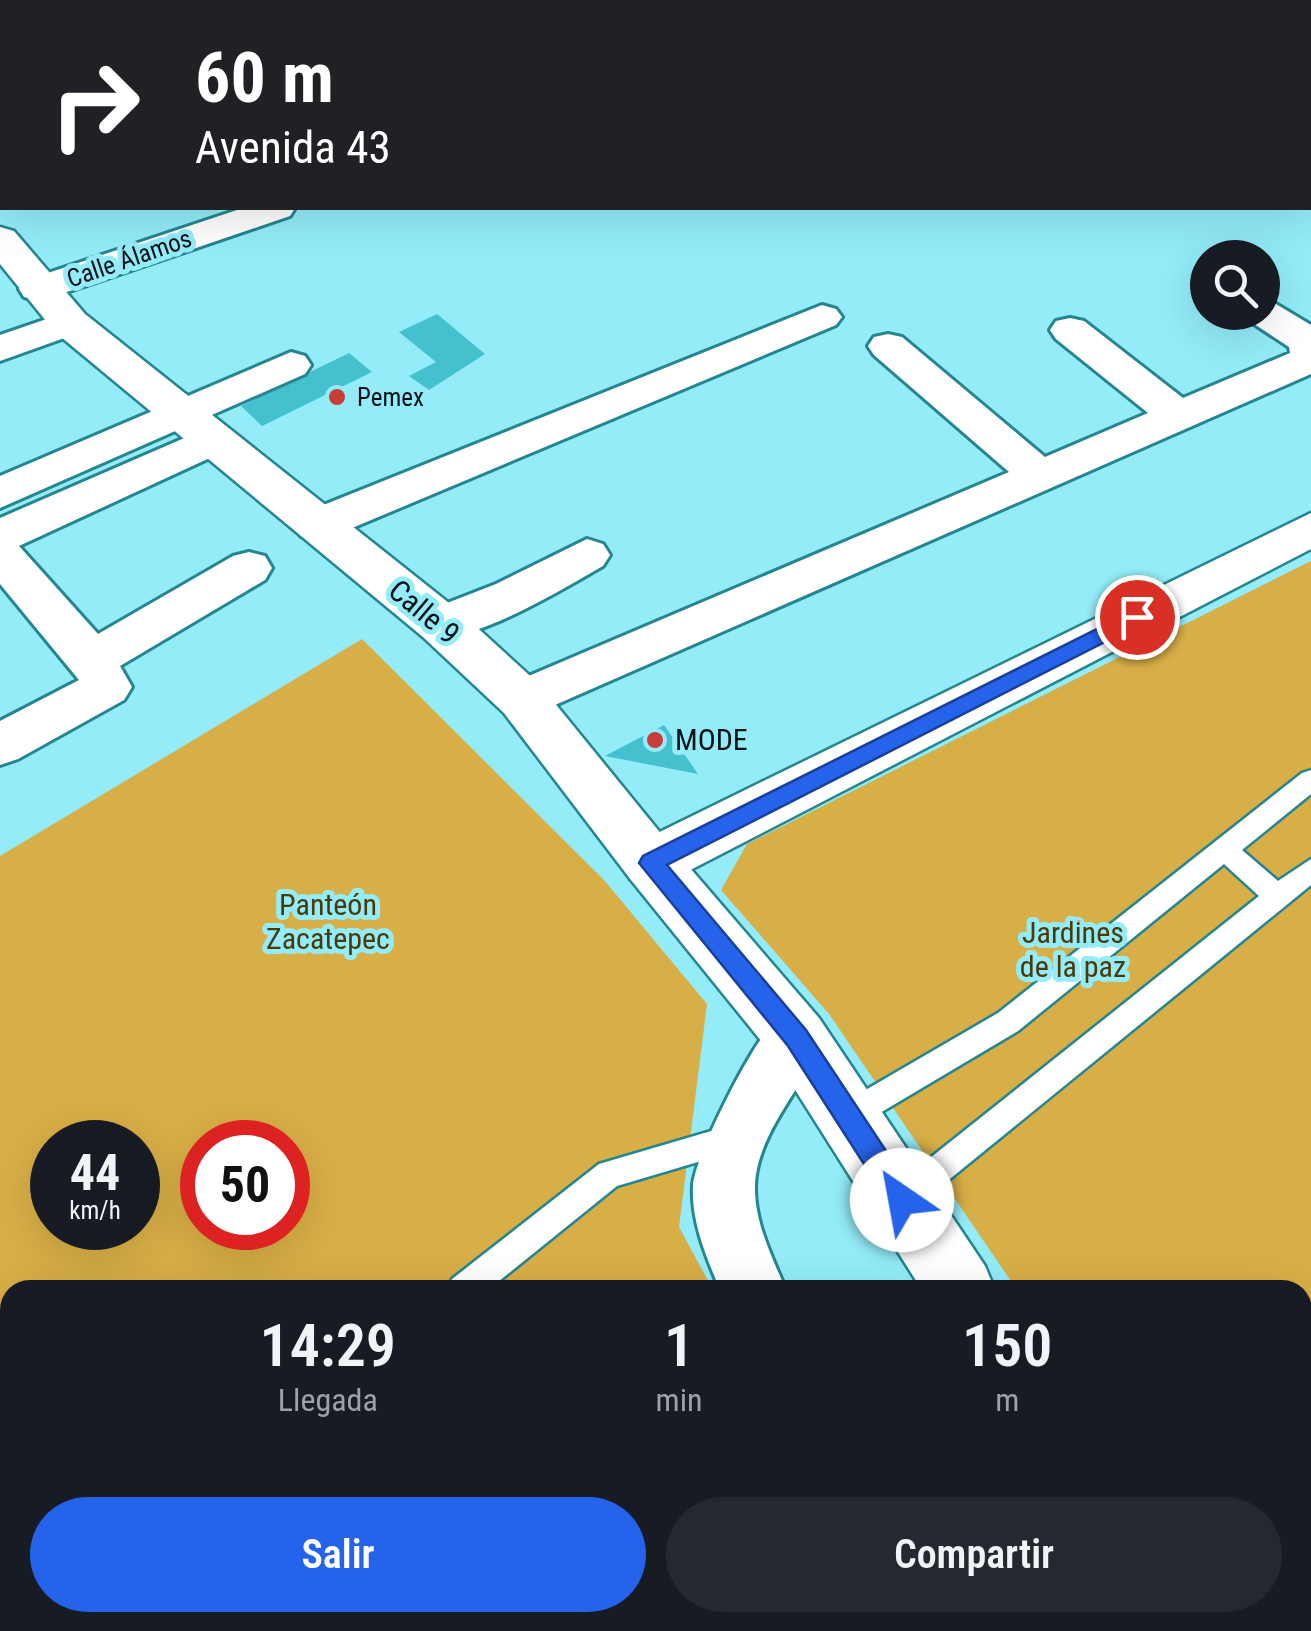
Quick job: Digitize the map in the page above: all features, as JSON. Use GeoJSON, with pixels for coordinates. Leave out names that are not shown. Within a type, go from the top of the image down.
{"type":"FeatureCollection","features":[{"type":"Feature","properties":{"kind":"main road","name":"Calle 9"},"geometry":{"type":"LineString","coordinates":[[26,278],[195,427],[442,624],[522,699],[651,863],[797,1038],[954,1280]]}},
{"type":"Feature","properties":{"kind":"main road"},"geometry":{"type":"LineString","coordinates":[[651,863],[1311,529]]}},
{"type":"Feature","properties":{"kind":"street","name":"Calle Álamos"},"geometry":{"type":"LineString","coordinates":[[0,349],[26,278],[226,215],[263,210]]}},
{"type":"Feature","properties":{"kind":"street"},"geometry":{"type":"LineString","coordinates":[[317,525],[822,317]]}},
{"type":"Feature","properties":{"kind":"street"},"geometry":{"type":"LineString","coordinates":[[522,699],[1310,359],[1308,342],[1280,324]]}},
{"type":"Feature","properties":{"kind":"street"},"geometry":{"type":"LineString","coordinates":[[1070,330],[1176,414]]}},
{"type":"Feature","properties":{"kind":"street"},"geometry":{"type":"LineString","coordinates":[[888,346],[1038,474]]}},
{"type":"Feature","properties":{"kind":"street"},"geometry":{"type":"LineString","coordinates":[[0,536],[195,427],[290,365]]}},
{"type":"Feature","properties":{"kind":"street"},"geometry":{"type":"LineString","coordinates":[[0,492],[195,427]]}},
{"type":"Feature","properties":{"kind":"street"},"geometry":{"type":"LineString","coordinates":[[0,554],[92,660],[107,688],[0,745]]}},
{"type":"Feature","properties":{"kind":"street"},"geometry":{"type":"LineString","coordinates":[[442,624],[528,589],[587,555]]}},
{"type":"Feature","properties":{"kind":"street"},"geometry":{"type":"LineString","coordinates":[[92,660],[249,568]]}},
{"type":"Feature","properties":{"kind":"street"},"geometry":{"type":"LineString","coordinates":[[749,1280],[732,1242],[724,1182],[740,1137],[797,1038]]}},
{"type":"Feature","properties":{"kind":"lane"},"geometry":{"type":"LineString","coordinates":[[848,1116],[1008,1022],[1311,780]]}},
{"type":"Feature","properties":{"kind":"lane"},"geometry":{"type":"LineString","coordinates":[[1224,849],[1277,896]]}},
{"type":"Feature","properties":{"kind":"lane"},"geometry":{"type":"LineString","coordinates":[[902,1200],[1311,870]]}},
{"type":"Feature","properties":{"kind":"lane"},"geometry":{"type":"LineString","coordinates":[[475,1280],[609,1174],[740,1137]]}},
{"type":"Feature","properties":{"kind":"green space","name":"Jardines de la paz"},"geometry":{"type":"Polygon","coordinates":[[[1311,561],[1311,1280],[1010,1280],[829,1014],[721,890],[747,844],[1311,561]]]}},
{"type":"Feature","properties":{"kind":"green space","name":"Panteón Zacatepec"},"geometry":{"type":"Polygon","coordinates":[[[362,639],[604,880],[707,1004],[679,1227],[708,1280],[0,1280],[0,856],[362,639]]]}},
{"type":"Feature","properties":{"kind":"building"},"geometry":{"type":"Polygon","coordinates":[[[437,314],[485,354],[429,390],[409,376],[436,362],[399,332],[437,314]]]}},
{"type":"Feature","properties":{"kind":"building"},"geometry":{"type":"Polygon","coordinates":[[[349,353],[372,372],[262,426],[241,406],[349,353]]]}},
{"type":"Feature","properties":{"kind":"building","name":"MODE"},"geometry":{"type":"Polygon","coordinates":[[[664,725],[698,774],[605,756],[664,725]]]}},
{"type":"Feature","properties":{"kind":"place","name":"Pemex"},"geometry":{"type":"Point","coordinates":[337,397]}},
{"type":"Feature","properties":{"kind":"place","name":"MODE"},"geometry":{"type":"Point","coordinates":[655,740]}},
{"type":"Feature","properties":{"kind":"route"},"geometry":{"type":"LineString","coordinates":[[902,1200],[797,1038],[651,863],[1137,617]]}}]}
